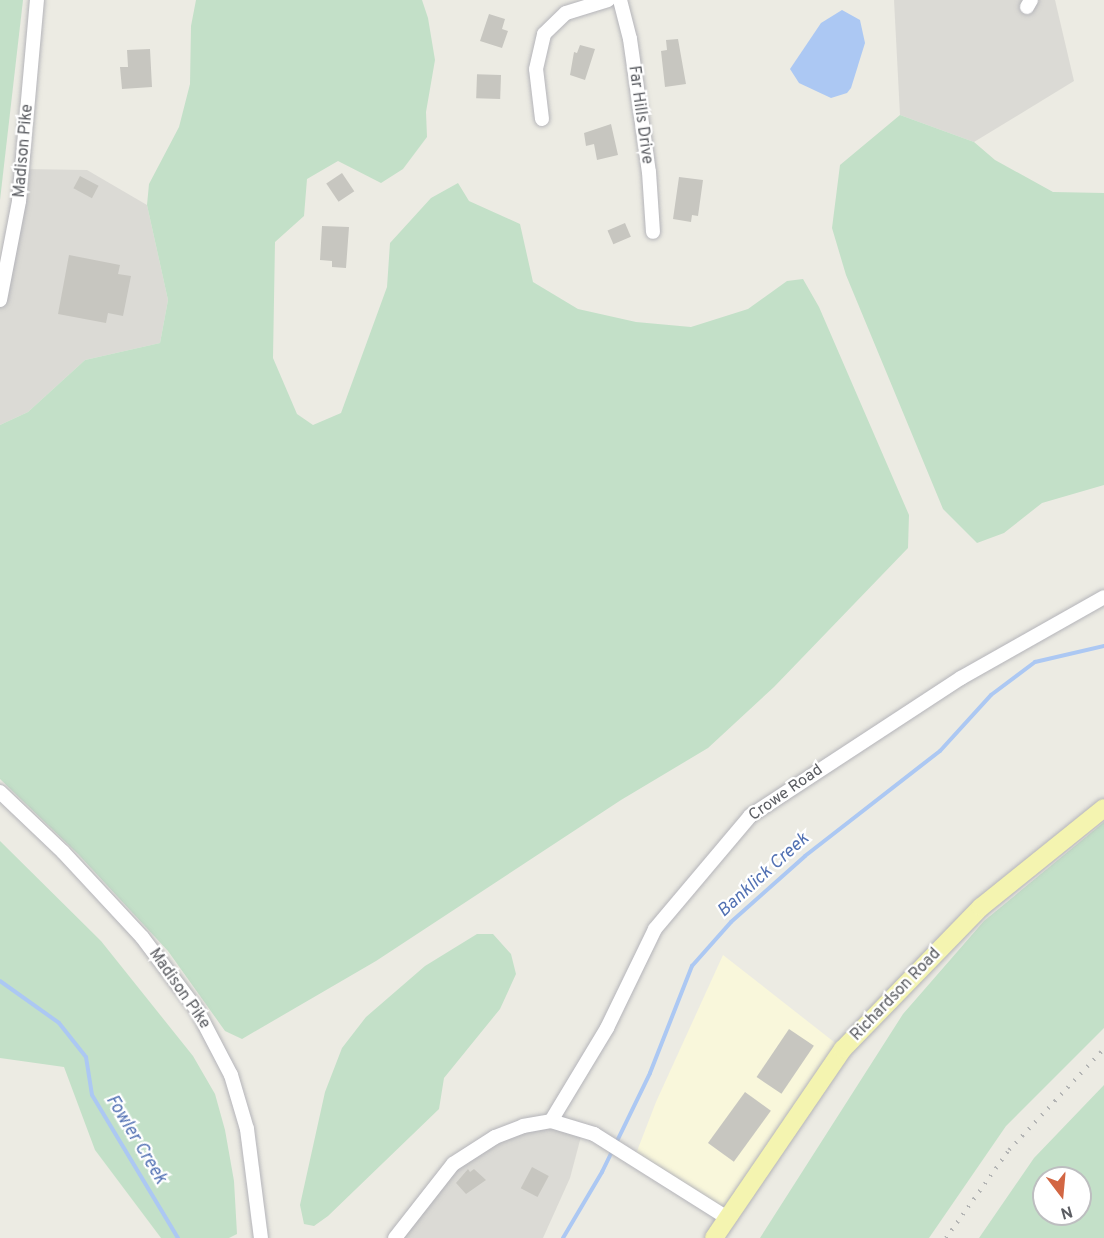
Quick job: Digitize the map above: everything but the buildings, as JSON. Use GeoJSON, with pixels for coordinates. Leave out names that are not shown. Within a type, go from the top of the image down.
{"type":"FeatureCollection","features":[{"type":"Feature","properties":{"kind":"main road","name":"Richardson Road"},"geometry":{"type":"LineString","coordinates":[[714,1238],[726,1217],[843,1049],[981,907],[1104,808]]}},
{"type":"Feature","properties":{"kind":"street","name":"Madison Pike"},"geometry":{"type":"LineString","coordinates":[[0,300],[19,201],[37,0]]}},
{"type":"Feature","properties":{"kind":"street"},"geometry":{"type":"LineString","coordinates":[[542,118],[536,69],[544,34],[566,14],[608,0]]}},
{"type":"Feature","properties":{"kind":"street","name":"Far Hills Drive"},"geometry":{"type":"LineString","coordinates":[[620,0],[630,39],[649,172],[653,232]]}},
{"type":"Feature","properties":{"kind":"street","name":"Crowe Road"},"geometry":{"type":"LineString","coordinates":[[551,1121],[607,1028],[656,929],[755,812],[961,678],[1104,597]]}},
{"type":"Feature","properties":{"kind":"street","name":"Madison Pike"},"geometry":{"type":"LineString","coordinates":[[0,792],[63,852],[142,936],[197,1010],[231,1075],[248,1129],[261,1238]]}},
{"type":"Feature","properties":{"kind":"street"},"geometry":{"type":"LineString","coordinates":[[395,1238],[453,1164],[495,1137],[523,1126],[551,1121],[583,1129],[726,1217]]}},
{"type":"Feature","properties":{"kind":"shaded area"},"geometry":{"type":"Polygon","coordinates":[[[894,0],[1055,0],[1074,81],[974,142],[900,115],[894,0]]]}},
{"type":"Feature","properties":{"kind":"shaded area"},"geometry":{"type":"Polygon","coordinates":[[[23,169],[87,170],[147,205],[168,300],[160,343],[85,360],[28,412],[0,425],[0,300],[23,169]]]}},
{"type":"Feature","properties":{"kind":"shaded area"},"geometry":{"type":"Polygon","coordinates":[[[723,955],[843,1049],[726,1217],[634,1159],[656,1102],[723,955]]]}},
{"type":"Feature","properties":{"kind":"shaded area"},"geometry":{"type":"Polygon","coordinates":[[[523,1126],[583,1129],[570,1178],[543,1238],[395,1238],[436,1183],[523,1126]]]}},
{"type":"Feature","properties":{"kind":"green space"},"geometry":{"type":"Polygon","coordinates":[[[0,0],[23,0],[0,200],[0,0]]]}},
{"type":"Feature","properties":{"kind":"green space"},"geometry":{"type":"Polygon","coordinates":[[[196,0],[422,0],[428,18],[435,60],[426,112],[427,137],[403,169],[381,183],[338,161],[307,179],[304,216],[275,242],[273,358],[297,414],[313,425],[341,413],[387,287],[390,243],[431,198],[458,183],[469,201],[520,224],[533,282],[578,309],[636,322],[691,327],[748,309],[787,281],[803,279],[819,307],[909,515],[908,548],[774,687],[708,748],[621,800],[376,961],[242,1039],[225,1031],[168,951],[78,854],[0,779],[0,425],[28,412],[85,360],[160,343],[168,300],[147,205],[149,184],[179,127],[190,84],[191,26],[196,0]]]}},
{"type":"Feature","properties":{"kind":"green space"},"geometry":{"type":"Polygon","coordinates":[[[900,115],[974,142],[995,160],[1053,192],[1104,193],[1104,485],[1042,503],[1004,533],[977,543],[943,509],[846,275],[832,228],[840,165],[900,115]]]}},
{"type":"Feature","properties":{"kind":"green space"},"geometry":{"type":"Polygon","coordinates":[[[1104,822],[1104,1028],[1006,1126],[929,1238],[760,1238],[903,1014],[984,921],[1104,822]]]}},
{"type":"Feature","properties":{"kind":"green space"},"geometry":{"type":"Polygon","coordinates":[[[0,841],[101,941],[193,1056],[215,1094],[225,1130],[234,1181],[237,1234],[229,1238],[161,1238],[95,1150],[64,1067],[0,1058],[0,841]]]}},
{"type":"Feature","properties":{"kind":"green space"},"geometry":{"type":"Polygon","coordinates":[[[477,934],[493,934],[511,954],[516,974],[500,1009],[444,1078],[439,1109],[328,1216],[314,1226],[304,1224],[300,1205],[325,1092],[342,1048],[366,1017],[425,966],[477,934]]]}},
{"type":"Feature","properties":{"kind":"green space"},"geometry":{"type":"Polygon","coordinates":[[[1104,1085],[1104,1238],[979,1238],[1034,1158],[1104,1085]]]}},
{"type":"Feature","properties":{"kind":"water"},"geometry":{"type":"Polygon","coordinates":[[[842,10],[860,20],[865,43],[851,88],[847,93],[831,98],[799,83],[790,69],[821,23],[842,10]]]}},
{"type":"Feature","properties":{"kind":"waterway","name":"Banklick Creek"},"geometry":{"type":"LineString","coordinates":[[563,1238],[602,1172],[650,1073],[692,966],[731,922],[805,856],[940,751],[991,695],[1035,662],[1104,646]]}},
{"type":"Feature","properties":{"kind":"waterway","name":"Fowler Creek"},"geometry":{"type":"LineString","coordinates":[[0,981],[59,1023],[86,1057],[92,1095],[178,1238]]}},
{"type":"Feature","properties":{"kind":"railway"},"geometry":{"type":"LineString","coordinates":[[946,1238],[1009,1150],[1104,1049]]}}]}
